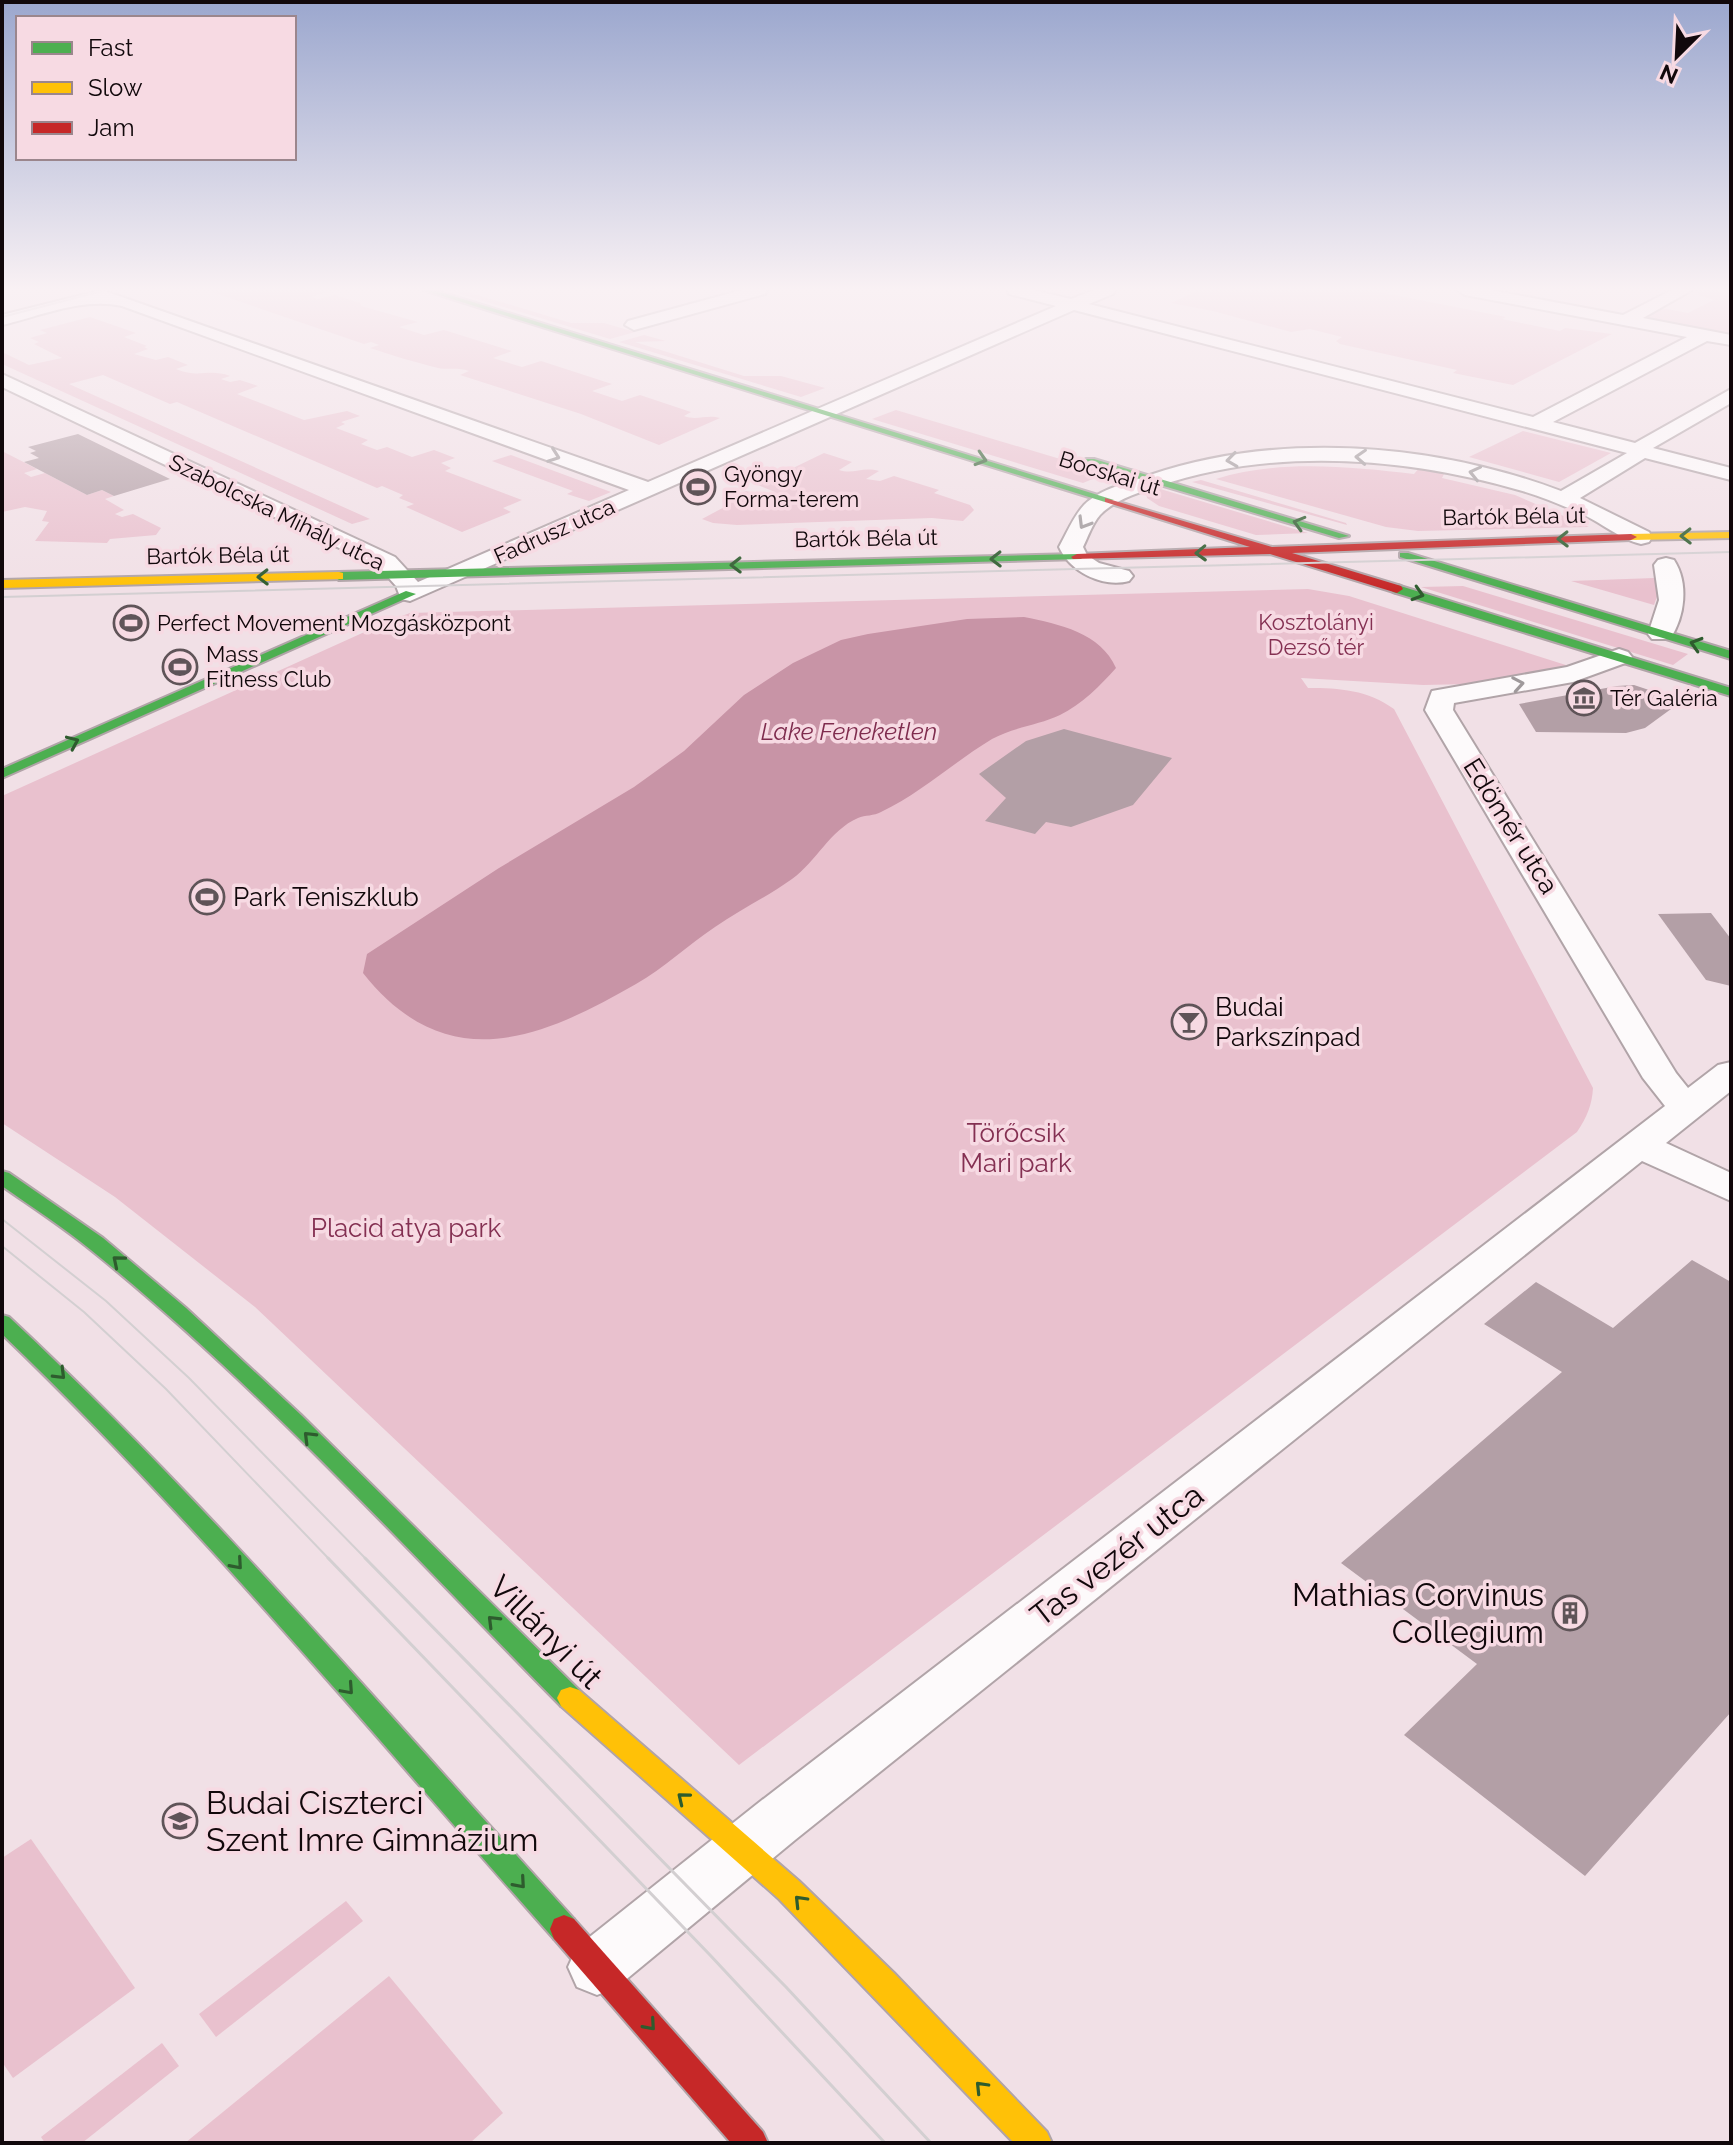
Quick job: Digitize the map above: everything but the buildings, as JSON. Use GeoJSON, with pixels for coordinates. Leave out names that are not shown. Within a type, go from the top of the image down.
{"type":"FeatureCollection","features":[{"type":"Feature","properties":{"kind":"main road","name":"Bocskai út"},"geometry":{"type":"LineString","coordinates":[[757,390],[1731,692]]}},
{"type":"Feature","properties":{"kind":"main road"},"geometry":{"type":"LineString","coordinates":[[852,390],[898,404]]}},
{"type":"Feature","properties":{"kind":"main road","name":"Bocskai út"},"geometry":{"type":"LineString","coordinates":[[1067,454],[1731,655]]}},
{"type":"Feature","properties":{"kind":"main road","name":"Bartók Béla út"},"geometry":{"type":"LineString","coordinates":[[460,583],[1070,567],[1374,545],[1731,535]]}},
{"type":"Feature","properties":{"kind":"main road"},"geometry":{"type":"LineString","coordinates":[[1279,550],[1451,570]]}},
{"type":"Feature","properties":{"kind":"main road"},"geometry":{"type":"LineString","coordinates":[[1276,572],[1521,569]]}},
{"type":"Feature","properties":{"kind":"main road","name":"Bartók Béla út"},"geometry":{"type":"LineString","coordinates":[[2,584],[405,584]]}},
{"type":"Feature","properties":{"kind":"main road"},"geometry":{"type":"LineString","coordinates":[[364,595],[405,584]]}},
{"type":"Feature","properties":{"kind":"main road","name":"Fadrusz utca"},"geometry":{"type":"LineString","coordinates":[[2,774],[405,584]]}},
{"type":"Feature","properties":{"kind":"main road","name":"Villányi út"},"geometry":{"type":"LineString","coordinates":[[2,1177],[96,1243],[179,1313],[293,1421],[611,1739],[697,1808],[790,1891],[1036,2143]]}},
{"type":"Feature","properties":{"kind":"main road"},"geometry":{"type":"LineString","coordinates":[[2,1322],[56,1369],[165,1481],[752,2143]]}},
{"type":"Feature","properties":{"kind":"street","name":"Szabolcska Mihály utca"},"geometry":{"type":"LineString","coordinates":[[23,390],[387,562],[405,584]]}},
{"type":"Feature","properties":{"kind":"street"},"geometry":{"type":"LineString","coordinates":[[371,390],[648,490]]}},
{"type":"Feature","properties":{"kind":"street","name":"Fadrusz utca"},"geometry":{"type":"LineString","coordinates":[[405,584],[460,583],[648,490],[754,446],[874,390]]}},
{"type":"Feature","properties":{"kind":"street"},"geometry":{"type":"LineString","coordinates":[[1404,390],[1731,474]]}},
{"type":"Feature","properties":{"kind":"street"},"geometry":{"type":"LineString","coordinates":[[1535,424],[1599,390]]}},
{"type":"Feature","properties":{"kind":"street"},"geometry":{"type":"LineString","coordinates":[[1564,498],[1634,458],[1645,444],[1731,395]]}},
{"type":"Feature","properties":{"kind":"street"},"geometry":{"type":"LineString","coordinates":[[1128,576],[1070,567],[1071,547],[1092,510],[1153,479],[1187,467],[1248,458],[1337,456],[1452,468],[1564,498],[1641,537]]}},
{"type":"Feature","properties":{"kind":"street"},"geometry":{"type":"LineString","coordinates":[[1661,634],[1670,615],[1673,592],[1666,565]]}},
{"type":"Feature","properties":{"kind":"street","name":"Edömér utca"},"geometry":{"type":"LineString","coordinates":[[1619,657],[1573,674],[1441,697],[1439,710],[1661,1078],[1686,1109]]}},
{"type":"Feature","properties":{"kind":"street"},"geometry":{"type":"LineString","coordinates":[[1686,1109],[1731,1073]]}},
{"type":"Feature","properties":{"kind":"street","name":"Tas vezér utca"},"geometry":{"type":"LineString","coordinates":[[597,1967],[741,1849],[1686,1109]]}},
{"type":"Feature","properties":{"kind":"street"},"geometry":{"type":"LineString","coordinates":[[1639,1145],[1731,1188]]}},
{"type":"Feature","properties":{"kind":"green space"},"geometry":{"type":"Polygon","coordinates":[[[59,390],[83,390],[370,519],[352,524],[59,390]]]}},
{"type":"Feature","properties":{"kind":"green space"},"geometry":{"type":"Polygon","coordinates":[[[138,390],[247,390],[237,394],[304,420],[347,411],[360,416],[341,422],[345,424],[336,428],[368,440],[361,444],[377,450],[387,447],[412,457],[434,450],[455,458],[441,463],[451,468],[445,471],[522,500],[503,508],[511,512],[462,532],[406,507],[414,504],[399,498],[403,495],[382,486],[377,488],[177,402],[170,404],[138,390]]]}},
{"type":"Feature","properties":{"kind":"green space"},"geometry":{"type":"Polygon","coordinates":[[[507,390],[595,390],[592,391],[622,401],[640,395],[691,412],[684,416],[720,418],[659,445],[581,414],[507,390]]]}},
{"type":"Feature","properties":{"kind":"green space"},"geometry":{"type":"Polygon","coordinates":[[[778,390],[819,390],[801,397],[778,390]]]}},
{"type":"Feature","properties":{"kind":"green space"},"geometry":{"type":"Polygon","coordinates":[[[896,410],[1107,473],[1083,483],[872,419],[896,410]]]}},
{"type":"Feature","properties":{"kind":"green space"},"geometry":{"type":"Polygon","coordinates":[[[1523,431],[1611,453],[1559,482],[1469,457],[1523,431]]]}},
{"type":"Feature","properties":{"kind":"green space"},"geometry":{"type":"Polygon","coordinates":[[[2,451],[37,469],[24,473],[31,477],[45,473],[87,495],[102,490],[114,496],[105,499],[124,510],[115,514],[122,517],[133,514],[161,528],[156,535],[110,539],[107,543],[35,541],[49,522],[42,521],[47,511],[25,507],[2,512],[2,451]]]}},
{"type":"Feature","properties":{"kind":"green space"},"geometry":{"type":"Polygon","coordinates":[[[824,453],[852,462],[839,470],[879,471],[866,479],[880,481],[894,476],[939,490],[934,493],[970,505],[974,510],[963,521],[932,518],[737,525],[702,519],[730,504],[722,501],[746,491],[764,495],[775,492],[758,485],[799,472],[791,469],[824,453]]]}},
{"type":"Feature","properties":{"kind":"green space"},"geometry":{"type":"Polygon","coordinates":[[[511,455],[611,492],[589,501],[567,494],[573,491],[492,461],[511,455]]]}},
{"type":"Feature","properties":{"kind":"green space"},"geometry":{"type":"Polygon","coordinates":[[[1289,467],[1340,467],[1414,474],[1420,467],[1445,472],[1442,478],[1515,495],[1589,527],[1418,531],[1386,527],[1216,479],[1289,467]]]}},
{"type":"Feature","properties":{"kind":"green space"},"geometry":{"type":"Polygon","coordinates":[[[1201,480],[1346,523],[1347,525],[1192,482],[1201,480]]]}},
{"type":"Feature","properties":{"kind":"green space"},"geometry":{"type":"Polygon","coordinates":[[[1150,488],[1308,533],[1256,535],[1159,506],[1147,498],[1146,491],[1150,488]]]}},
{"type":"Feature","properties":{"kind":"green space"},"geometry":{"type":"Polygon","coordinates":[[[1654,578],[1659,591],[1654,605],[1571,581],[1654,578]]]}},
{"type":"Feature","properties":{"kind":"green space"},"geometry":{"type":"Polygon","coordinates":[[[1463,586],[1688,654],[1673,665],[1421,587],[1463,586]]]}},
{"type":"Feature","properties":{"kind":"green space"},"geometry":{"type":"Polygon","coordinates":[[[1308,589],[1349,596],[1569,666],[1470,684],[1423,685],[1301,678],[1308,688],[1353,691],[1394,709],[1593,1088],[1586,1116],[1577,1132],[739,1765],[255,1307],[115,1197],[2,1123],[2,796],[391,620],[410,613],[1308,589]]]}},
{"type":"Feature","properties":{"kind":"green space"},"geometry":{"type":"Polygon","coordinates":[[[31,1839],[135,1988],[13,2078],[2,2062],[2,1858],[31,1839]]]}},
{"type":"Feature","properties":{"kind":"green space"},"geometry":{"type":"Polygon","coordinates":[[[346,1901],[363,1921],[216,2037],[199,2014],[346,1901]]]}},
{"type":"Feature","properties":{"kind":"green space"},"geometry":{"type":"Polygon","coordinates":[[[389,1976],[503,2113],[470,2143],[185,2143],[389,1976]]]}},
{"type":"Feature","properties":{"kind":"green space"},"geometry":{"type":"Polygon","coordinates":[[[162,2043],[179,2066],[82,2143],[45,2143],[41,2137],[162,2043]]]}},
{"type":"Feature","properties":{"kind":"water","name":"Lake Feneketlen"},"geometry":{"type":"Polygon","coordinates":[[[1024,617],[1065,627],[1090,638],[1109,656],[1116,668],[1068,711],[992,739],[896,804],[848,823],[792,879],[715,927],[646,978],[600,1004],[529,1033],[494,1039],[460,1037],[427,1027],[395,1006],[363,973],[367,954],[499,868],[634,787],[684,751],[744,695],[793,663],[841,640],[868,634],[967,619],[1024,617]]]}},
{"type":"Feature","properties":{"kind":"tram line"},"geometry":{"type":"LineString","coordinates":[[2,597],[1731,552]]}},
{"type":"Feature","properties":{"kind":"tram line"},"geometry":{"type":"LineString","coordinates":[[2,1219],[106,1301],[189,1378],[367,1560]]}},
{"type":"Feature","properties":{"kind":"tram line"},"geometry":{"type":"LineString","coordinates":[[2,1246],[84,1312],[166,1389],[330,1560]]}},
{"type":"Feature","properties":{"kind":"tram line"},"geometry":{"type":"LineString","coordinates":[[328,1558],[710,1955],[885,2143]]}},
{"type":"Feature","properties":{"kind":"tram line"},"geometry":{"type":"LineString","coordinates":[[365,1558],[786,1987],[931,2143]]}},
{"type":"Feature","properties":{"kind":"traffic: fast"},"geometry":{"type":"LineString","coordinates":[[752,390],[1109,500]]}},
{"type":"Feature","properties":{"kind":"traffic: fast"},"geometry":{"type":"LineString","coordinates":[[1090,461],[1343,536]]}},
{"type":"Feature","properties":{"kind":"traffic: fast"},"geometry":{"type":"LineString","coordinates":[[1404,555],[1731,655]]}},
{"type":"Feature","properties":{"kind":"traffic: fast"},"geometry":{"type":"LineString","coordinates":[[339,576],[1077,557]]}},
{"type":"Feature","properties":{"kind":"traffic: fast"},"geometry":{"type":"LineString","coordinates":[[1397,589],[1731,692]]}},
{"type":"Feature","properties":{"kind":"traffic: fast"},"geometry":{"type":"LineString","coordinates":[[2,774],[410,594]]}},
{"type":"Feature","properties":{"kind":"traffic: fast"},"geometry":{"type":"LineString","coordinates":[[2,1177],[96,1243],[179,1313],[293,1421],[570,1698]]}},
{"type":"Feature","properties":{"kind":"traffic: fast"},"geometry":{"type":"LineString","coordinates":[[2,1322],[92,1407],[177,1497],[564,1929]]}},
{"type":"Feature","properties":{"kind":"traffic: slow"},"geometry":{"type":"LineString","coordinates":[[1631,537],[1731,535]]}},
{"type":"Feature","properties":{"kind":"traffic: slow"},"geometry":{"type":"LineString","coordinates":[[2,584],[339,576]]}},
{"type":"Feature","properties":{"kind":"traffic: slow"},"geometry":{"type":"LineString","coordinates":[[570,1698],[789,1890],[1036,2143]]}},
{"type":"Feature","properties":{"kind":"traffic: jam"},"geometry":{"type":"LineString","coordinates":[[1109,500],[1397,589]]}},
{"type":"Feature","properties":{"kind":"traffic: jam"},"geometry":{"type":"LineString","coordinates":[[1077,557],[1631,537]]}},
{"type":"Feature","properties":{"kind":"traffic: jam"},"geometry":{"type":"LineString","coordinates":[[564,1929],[752,2143]]}},
{"type":"Feature","properties":{"kind":"place","name":"Gyöngy Forma-terem"},"geometry":{"type":"Point","coordinates":[698,487]}},
{"type":"Feature","properties":{"kind":"place","name":"Perfect Movement Mozgásközpont"},"geometry":{"type":"Point","coordinates":[131,623]}},
{"type":"Feature","properties":{"kind":"place","name":"Mass Fitness Club"},"geometry":{"type":"Point","coordinates":[180,667]}},
{"type":"Feature","properties":{"kind":"place","name":"Tér Galéria"},"geometry":{"type":"Point","coordinates":[1584,698]}},
{"type":"Feature","properties":{"kind":"place","name":"Park Teniszklub"},"geometry":{"type":"Point","coordinates":[207,897]}},
{"type":"Feature","properties":{"kind":"place","name":"Budai Parkszínpad"},"geometry":{"type":"Point","coordinates":[1189,1022]}},
{"type":"Feature","properties":{"kind":"place","name":"Mathias Corvinus Collegium"},"geometry":{"type":"Point","coordinates":[1570,1613]}},
{"type":"Feature","properties":{"kind":"place","name":"Budai Ciszterci Szent Imre Gimnázium"},"geometry":{"type":"Point","coordinates":[180,1821]}},
{"type":"Feature","properties":{"kind":"park label","name":"Kosztolányi Dezső tér"},"geometry":{"type":"Point","coordinates":[1316,634]}},
{"type":"Feature","properties":{"kind":"park label","name":"Törőcsik Mari park"},"geometry":{"type":"Point","coordinates":[1016,1148]}},
{"type":"Feature","properties":{"kind":"park label","name":"Placid atya park"},"geometry":{"type":"Point","coordinates":[406,1228]}}]}
